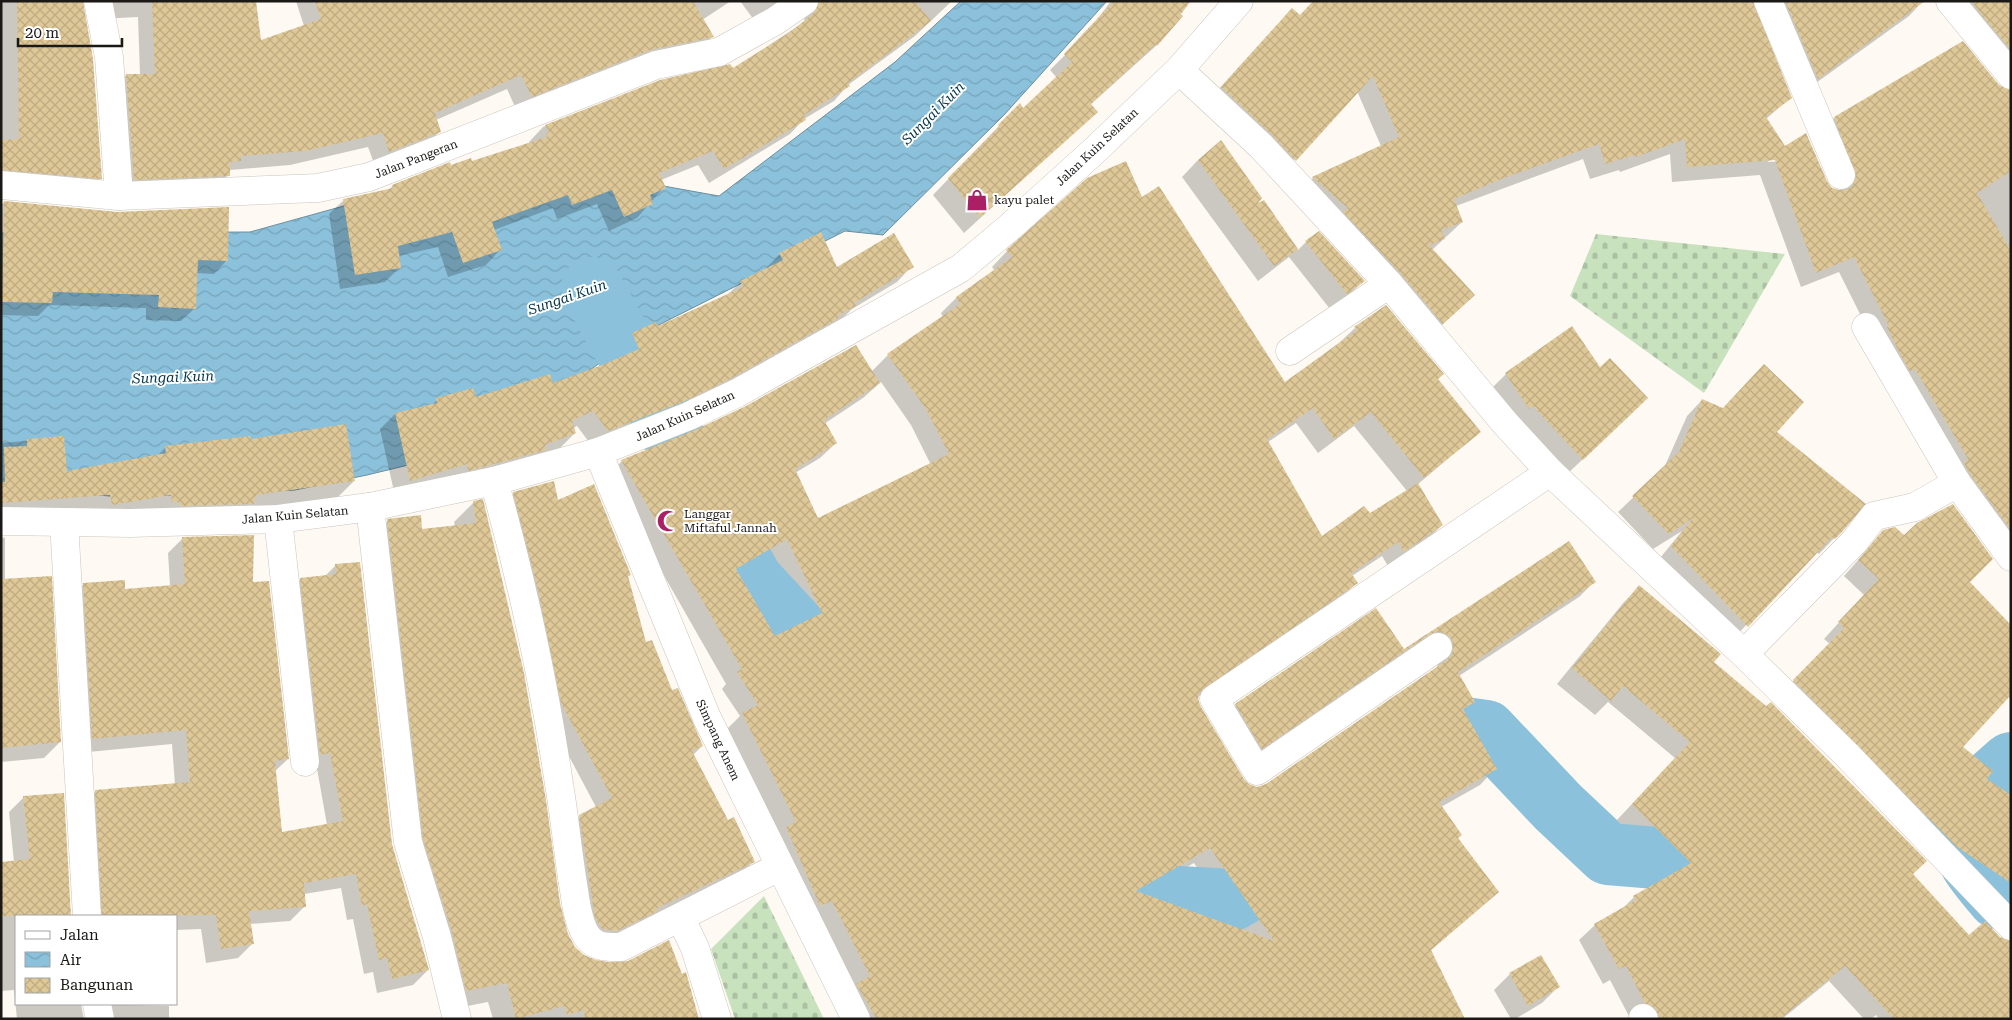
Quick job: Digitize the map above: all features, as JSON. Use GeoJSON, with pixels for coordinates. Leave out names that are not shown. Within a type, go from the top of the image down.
{"type":"FeatureCollection","features":[{"type":"Feature","properties":{"kind":"street"},"geometry":{"type":"LineString","coordinates":[[98,1],[109,57],[119,196]]}},
{"type":"Feature","properties":{"kind":"street","name":"Jalan Pangeran"},"geometry":{"type":"LineString","coordinates":[[1,185],[119,196],[318,188],[369,177],[656,65],[718,52],[775,21],[804,1]]}},
{"type":"Feature","properties":{"kind":"street","name":"Jalan Kuin Selatan"},"geometry":{"type":"LineString","coordinates":[[1,521],[130,523],[278,518],[370,507],[494,481],[598,452],[690,416],[737,393],[961,268],[1018,220],[1179,70],[1239,1]]}},
{"type":"Feature","properties":{"kind":"street"},"geometry":{"type":"LineString","coordinates":[[1768,1],[1841,176]]}},
{"type":"Feature","properties":{"kind":"street"},"geometry":{"type":"LineString","coordinates":[[1950,1],[2011,75]]}},
{"type":"Feature","properties":{"kind":"street"},"geometry":{"type":"LineString","coordinates":[[1179,70],[1261,146],[1389,284],[1505,423],[1550,472],[1744,654],[1847,755],[2011,926]]}},
{"type":"Feature","properties":{"kind":"street"},"geometry":{"type":"LineString","coordinates":[[1290,351],[1389,284]]}},
{"type":"Feature","properties":{"kind":"street"},"geometry":{"type":"LineString","coordinates":[[1866,327],[1957,483],[2011,557]]}},
{"type":"Feature","properties":{"kind":"street","name":"Simpang Anem"},"geometry":{"type":"LineString","coordinates":[[598,452],[707,718],[856,1019]]}},
{"type":"Feature","properties":{"kind":"street"},"geometry":{"type":"LineString","coordinates":[[1438,647],[1257,772],[1214,699],[1550,472]]}},
{"type":"Feature","properties":{"kind":"street"},"geometry":{"type":"LineString","coordinates":[[494,481],[516,560],[539,666],[560,785],[570,866],[579,918],[586,935],[595,944],[603,947],[621,947],[680,919],[779,866]]}},
{"type":"Feature","properties":{"kind":"street"},"geometry":{"type":"LineString","coordinates":[[1744,654],[1854,542],[1874,516],[1915,507],[1957,483]]}},
{"type":"Feature","properties":{"kind":"street"},"geometry":{"type":"LineString","coordinates":[[370,507],[408,842],[437,937],[457,1019]]}},
{"type":"Feature","properties":{"kind":"street"},"geometry":{"type":"LineString","coordinates":[[278,518],[305,762]]}},
{"type":"Feature","properties":{"kind":"street"},"geometry":{"type":"LineString","coordinates":[[64,522],[87,915]]}},
{"type":"Feature","properties":{"kind":"street"},"geometry":{"type":"LineString","coordinates":[[680,919],[695,948],[717,1019]]}},
{"type":"Feature","properties":{"kind":"street"},"geometry":{"type":"LineString","coordinates":[[97,1005],[100,1019]]}},
{"type":"Feature","properties":{"kind":"green space"},"geometry":{"type":"Polygon","coordinates":[[[1596,234],[1785,254],[1704,393],[1570,296],[1596,234]]]}},
{"type":"Feature","properties":{"kind":"green space"},"geometry":{"type":"Polygon","coordinates":[[[764,896],[824,1019],[735,1019],[711,949],[764,896]]]}},
{"type":"Feature","properties":{"kind":"water","name":"Sungai Kuin"},"geometry":{"type":"Polygon","coordinates":[[[961,1],[1107,1],[1004,115],[883,235],[845,231],[635,337],[487,446],[295,490],[122,497],[1,487],[1,233],[250,232],[513,159],[719,196],[895,62],[961,1]]]}},
{"type":"Feature","properties":{"kind":"building"},"geometry":{"type":"Polygon","coordinates":[[[17,1],[83,1],[93,59],[102,179],[1,170],[1,140],[19,139],[17,1]]]}},
{"type":"Feature","properties":{"kind":"building"},"geometry":{"type":"Polygon","coordinates":[[[152,1],[256,1],[261,40],[321,19],[315,1],[693,1],[714,37],[650,50],[532,97],[521,75],[435,113],[441,132],[389,152],[383,133],[305,151],[241,156],[241,161],[230,162],[230,176],[134,180],[126,74],[155,74],[152,1]]]}},
{"type":"Feature","properties":{"kind":"building"},"geometry":{"type":"Polygon","coordinates":[[[819,1],[915,1],[931,21],[848,83],[850,86],[804,115],[806,120],[724,169],[713,151],[659,173],[666,188],[650,195],[653,204],[624,217],[612,190],[572,205],[568,195],[492,222],[502,250],[463,263],[452,232],[398,246],[401,268],[355,275],[343,199],[393,188],[392,185],[450,162],[451,165],[471,158],[472,161],[547,137],[546,134],[549,132],[545,125],[660,80],[730,64],[733,68],[790,32],[813,14],[819,1]]]}},
{"type":"Feature","properties":{"kind":"building"},"geometry":{"type":"Polygon","coordinates":[[[1114,1],[1191,1],[1181,14],[1183,16],[1157,46],[1156,44],[1091,104],[1098,112],[980,218],[948,178],[1020,103],[1023,108],[1072,62],[1064,54],[1114,1]]]}},
{"type":"Feature","properties":{"kind":"building"},"geometry":{"type":"Polygon","coordinates":[[[1313,1],[1753,1],[1792,98],[1766,117],[1785,146],[1806,133],[1827,181],[1832,188],[1840,190],[1847,190],[1853,185],[1856,176],[1834,117],[1963,41],[1999,85],[2011,90],[2011,171],[1977,193],[2011,251],[2011,530],[1970,474],[1964,463],[1968,459],[1915,369],[1910,371],[1899,352],[1887,327],[1889,326],[1854,257],[1816,273],[1775,160],[1687,167],[1685,139],[1636,157],[1635,155],[1605,164],[1599,144],[1501,179],[1454,199],[1463,222],[1441,230],[1445,239],[1429,245],[1475,295],[1443,324],[1401,274],[1343,212],[1348,208],[1312,177],[1399,137],[1373,76],[1296,161],[1272,135],[1221,87],[1292,8],[1300,15],[1313,1]]]}},
{"type":"Feature","properties":{"kind":"building"},"geometry":{"type":"Polygon","coordinates":[[[1785,1],[1925,1],[1818,79],[1785,1]]]}},
{"type":"Feature","properties":{"kind":"building"},"geometry":{"type":"Polygon","coordinates":[[[1972,1],[2011,1],[2011,50],[1980,13],[1972,1]]]}},
{"type":"Feature","properties":{"kind":"building"},"geometry":{"type":"Polygon","coordinates":[[[1221,140],[1262,198],[1258,203],[1264,200],[1298,249],[1274,266],[1198,160],[1221,140]]]}},
{"type":"Feature","properties":{"kind":"building"},"geometry":{"type":"Polygon","coordinates":[[[1126,161],[1142,197],[1159,186],[1285,382],[1357,330],[1354,327],[1386,305],[1444,374],[1438,379],[1481,432],[1424,478],[1371,412],[1334,439],[1313,408],[1267,439],[1322,536],[1364,506],[1370,513],[1418,483],[1443,525],[1404,552],[1398,542],[1351,573],[1358,583],[1200,692],[1198,699],[1201,707],[1244,779],[1249,784],[1257,787],[1266,784],[1447,660],[1452,654],[1453,645],[1451,638],[1444,633],[1436,632],[1430,634],[1262,749],[1235,704],[1376,608],[1404,649],[1569,541],[1596,582],[1458,672],[1475,702],[1463,709],[1497,769],[1439,802],[1462,835],[1458,838],[1499,892],[1431,950],[1465,1019],[877,1019],[856,984],[870,976],[832,901],[820,906],[786,827],[796,822],[742,713],[758,705],[737,672],[742,669],[621,460],[695,430],[744,407],[856,345],[880,383],[824,420],[837,443],[795,469],[818,518],[949,454],[926,409],[887,354],[960,304],[956,297],[1012,257],[1006,250],[1087,178],[1126,161]],[[787,539],[736,569],[775,636],[822,613],[787,539]],[[1210,848],[1136,891],[1274,941],[1210,848]]]}},
{"type":"Feature","properties":{"kind":"building"},"geometry":{"type":"Polygon","coordinates":[[[4,201],[118,212],[229,207],[228,261],[198,260],[196,309],[158,307],[159,295],[53,292],[52,303],[2,302],[4,201]]]}},
{"type":"Feature","properties":{"kind":"building"},"geometry":{"type":"Polygon","coordinates":[[[1319,231],[1365,281],[1347,294],[1305,241],[1319,231]]]}},
{"type":"Feature","properties":{"kind":"building"},"geometry":{"type":"Polygon","coordinates":[[[821,232],[837,267],[894,233],[914,267],[854,303],[856,306],[837,316],[839,318],[730,379],[683,402],[608,431],[593,411],[572,421],[576,433],[545,445],[546,450],[468,471],[467,464],[410,481],[395,413],[437,403],[436,398],[473,388],[476,397],[550,374],[553,383],[602,365],[639,349],[632,333],[656,322],[658,326],[743,287],[740,281],[783,260],[779,253],[821,232]]]}},
{"type":"Feature","properties":{"kind":"building"},"geometry":{"type":"Polygon","coordinates":[[[1572,326],[1600,367],[1610,358],[1648,398],[1583,460],[1533,406],[1529,409],[1505,373],[1572,326]]]}},
{"type":"Feature","properties":{"kind":"building"},"geometry":{"type":"Polygon","coordinates":[[[1764,364],[1804,402],[1777,432],[1866,504],[1842,532],[1835,539],[1832,537],[1748,627],[1671,546],[1693,518],[1669,534],[1632,496],[1679,452],[1702,399],[1723,408],[1764,364]]]}},
{"type":"Feature","properties":{"kind":"building"},"geometry":{"type":"Polygon","coordinates":[[[346,424],[355,481],[256,495],[254,504],[180,506],[180,502],[172,502],[171,495],[112,505],[110,495],[1,503],[1,482],[5,482],[4,447],[27,446],[27,439],[64,436],[67,471],[166,453],[165,446],[250,436],[251,439],[346,424]]]}},
{"type":"Feature","properties":{"kind":"building"},"geometry":{"type":"Polygon","coordinates":[[[554,481],[558,500],[594,484],[631,575],[628,576],[646,642],[652,640],[672,690],[678,688],[703,746],[692,751],[728,820],[734,817],[755,862],[657,908],[658,911],[617,931],[602,929],[595,918],[579,815],[612,798],[561,703],[538,590],[513,492],[554,481]]]}},
{"type":"Feature","properties":{"kind":"building"},"geometry":{"type":"Polygon","coordinates":[[[483,499],[524,673],[546,800],[560,903],[568,934],[575,947],[584,955],[596,960],[609,962],[628,961],[669,940],[682,974],[686,972],[699,1019],[585,1019],[584,1010],[567,1015],[564,1006],[516,1019],[507,983],[466,991],[452,932],[423,839],[387,519],[421,515],[422,529],[476,523],[473,501],[483,499]]]}},
{"type":"Feature","properties":{"kind":"building"},"geometry":{"type":"Polygon","coordinates":[[[1953,504],[1993,559],[1970,582],[2011,625],[2011,695],[1963,747],[1993,771],[1987,779],[2011,795],[2011,883],[1957,847],[1793,680],[1844,628],[1838,622],[1879,579],[1858,560],[1883,530],[1895,527],[1904,535],[1917,523],[1953,504]]]}},
{"type":"Feature","properties":{"kind":"building"},"geometry":{"type":"Polygon","coordinates":[[[254,535],[253,582],[269,581],[289,759],[275,761],[282,832],[343,821],[330,753],[320,755],[300,578],[336,574],[335,564],[360,562],[392,844],[429,970],[392,979],[387,958],[379,960],[367,904],[362,906],[356,874],[304,883],[306,907],[249,911],[254,944],[221,949],[216,915],[102,915],[95,790],[190,782],[186,730],[92,739],[83,583],[125,580],[125,589],[185,584],[182,537],[254,535]]]}},
{"type":"Feature","properties":{"kind":"building"},"geometry":{"type":"Polygon","coordinates":[[[52,576],[61,742],[1,748],[1,579],[52,576]]]}},
{"type":"Feature","properties":{"kind":"building"},"geometry":{"type":"Polygon","coordinates":[[[1639,585],[1721,654],[1714,662],[1766,706],[1771,702],[1927,861],[1913,874],[1969,935],[1985,921],[2000,937],[2011,941],[2011,1019],[1894,1019],[1845,966],[1780,1019],[1659,1019],[1655,1008],[1645,1003],[1626,966],[1619,969],[1594,924],[1636,900],[1633,896],[1691,863],[1632,804],[1690,742],[1623,686],[1611,701],[1572,668],[1639,585]]]}},
{"type":"Feature","properties":{"kind":"building"},"geometry":{"type":"Polygon","coordinates":[[[64,793],[71,915],[1,916],[1,862],[30,859],[23,796],[64,793]]]}},
{"type":"Feature","properties":{"kind":"building"},"geometry":{"type":"Polygon","coordinates":[[[1541,955],[1560,987],[1528,1006],[1509,973],[1541,955]]]}},
{"type":"Feature","properties":{"kind":"waterway","name":"Sungai Kuin"},"geometry":{"type":"LineString","coordinates":[[592,288],[752,580],[800,632],[830,649],[874,656]]}},
{"type":"Feature","properties":{"kind":"waterway"},"geometry":{"type":"LineString","coordinates":[[1401,763],[1426,735],[1464,728],[1486,731],[1558,807],[1608,854],[1669,859],[1703,866],[1719,918],[1713,935]]}},
{"type":"Feature","properties":{"kind":"waterway"},"geometry":{"type":"LineString","coordinates":[[1998,898],[1972,865],[1963,847],[1957,826],[1986,785],[2011,763]]}},
{"type":"Feature","properties":{"kind":"waterway"},"geometry":{"type":"LineString","coordinates":[[1078,855],[1084,869],[1126,894],[1232,900],[1288,867],[1313,847]]}},
{"type":"Feature","properties":{"kind":"place","name":"kayu palet"},"geometry":{"type":"Point","coordinates":[977,200]}},
{"type":"Feature","properties":{"kind":"place","name":"Langgar Miftaful Jannah"},"geometry":{"type":"Point","coordinates":[668,521]}}]}
